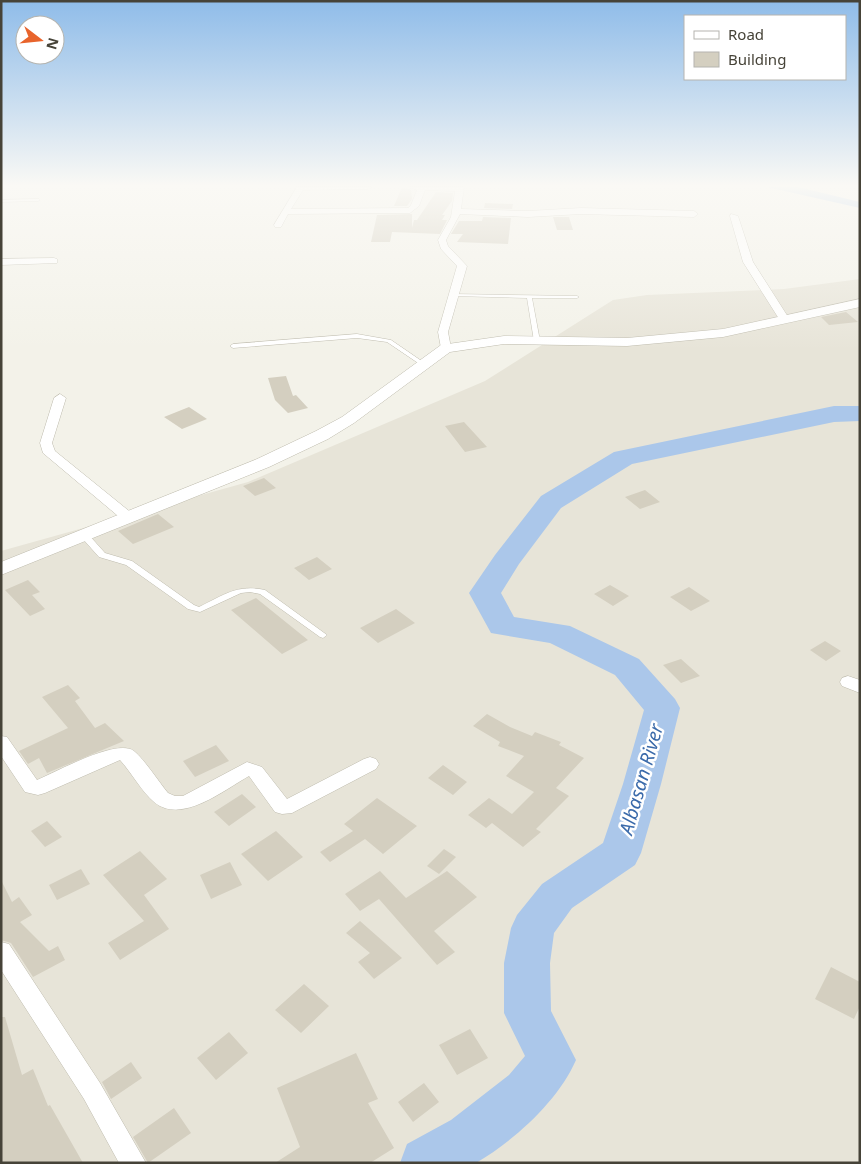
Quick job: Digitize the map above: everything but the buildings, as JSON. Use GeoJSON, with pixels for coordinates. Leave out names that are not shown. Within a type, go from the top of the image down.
{"type":"FeatureCollection","features":[{"type":"Feature","properties":{"kind":"street"},"geometry":{"type":"LineString","coordinates":[[442,241],[444,247],[462,266],[444,332],[446,348]]}},
{"type":"Feature","properties":{"kind":"street"},"geometry":{"type":"LineString","coordinates":[[742,241],[748,262],[785,320]]}},
{"type":"Feature","properties":{"kind":"street"},"geometry":{"type":"LineString","coordinates":[[1,262],[54,261]]}},
{"type":"Feature","properties":{"kind":"street"},"geometry":{"type":"LineString","coordinates":[[1,569],[263,464],[322,435],[348,420],[446,348],[504,340],[627,342],[723,333],[860,303]]}},
{"type":"Feature","properties":{"kind":"street"},"geometry":{"type":"LineString","coordinates":[[60,398],[46,443],[49,453],[129,518]]}},
{"type":"Feature","properties":{"kind":"street"},"geometry":{"type":"LineString","coordinates":[[1,742],[32,787],[45,786],[113,754],[121,753],[127,755],[161,798],[172,803],[186,804],[247,769],[256,772],[282,807],[292,806],[370,764]]}},
{"type":"Feature","properties":{"kind":"street"},"geometry":{"type":"LineString","coordinates":[[1,951],[92,1091],[133,1163]]}},
{"type":"Feature","properties":{"kind":"lane"},"geometry":{"type":"LineString","coordinates":[[454,295],[577,297]]}},
{"type":"Feature","properties":{"kind":"lane"},"geometry":{"type":"LineString","coordinates":[[529,297],[537,340]]}},
{"type":"Feature","properties":{"kind":"lane"},"geometry":{"type":"LineString","coordinates":[[233,346],[357,336],[389,341],[423,364]]}},
{"type":"Feature","properties":{"kind":"lane"},"geometry":{"type":"LineString","coordinates":[[85,536],[102,555],[129,563],[191,607],[200,610],[239,591],[262,592],[323,635]]}},
{"type":"Feature","properties":{"kind":"shaded area"},"geometry":{"type":"Polygon","coordinates":[[[860,279],[860,1163],[1,1163],[1,551],[248,482],[485,381],[613,300],[647,295],[784,289],[860,279]]]}},
{"type":"Feature","properties":{"kind":"waterway","name":"Albasan River"},"geometry":{"type":"LineString","coordinates":[[426,1163],[469,1138],[527,1092],[552,1060],[528,1013],[527,963],[533,928],[557,896],[620,853],[642,784],[662,708],[627,667],[558,633],[503,626],[485,593],[506,561],[551,502],[623,458],[834,414],[860,413]]}}]}
